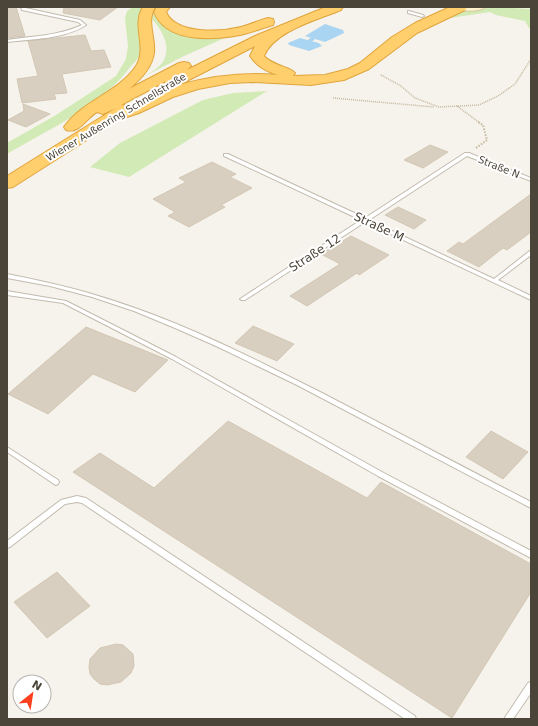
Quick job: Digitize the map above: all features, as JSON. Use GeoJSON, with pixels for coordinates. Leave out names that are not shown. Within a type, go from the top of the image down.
{"type":"FeatureCollection","features":[{"type":"Feature","properties":{"kind":"highway"},"geometry":{"type":"LineString","coordinates":[[72,127],[82,115],[120,89],[137,74],[146,60],[149,46],[143,21],[145,12],[149,7]]}},
{"type":"Feature","properties":{"kind":"highway"},"geometry":{"type":"LineString","coordinates":[[164,7],[160,12],[161,18],[166,24],[188,32],[204,34],[236,32],[266,23],[282,24],[274,37],[266,41],[260,48],[257,56],[262,63],[272,69],[288,74],[321,75],[334,73],[353,65],[416,14],[444,7]]}},
{"type":"Feature","properties":{"kind":"highway","name":"Wiener Außenring Schnellstraße"},"geometry":{"type":"LineString","coordinates":[[7,183],[112,116],[314,7]]}},
{"type":"Feature","properties":{"kind":"highway","name":"Wiener Außenring Schnellstraße"},"geometry":{"type":"LineString","coordinates":[[7,167],[118,100],[178,68],[282,24],[337,7]]}},
{"type":"Feature","properties":{"kind":"highway"},"geometry":{"type":"LineString","coordinates":[[112,116],[128,113],[169,93],[214,81],[239,78],[321,80],[352,73],[363,67],[416,27],[433,18],[461,7]]}},
{"type":"Feature","properties":{"kind":"main road"},"geometry":{"type":"LineString","coordinates":[[461,7],[480,7]]}},
{"type":"Feature","properties":{"kind":"lane"},"geometry":{"type":"LineString","coordinates":[[7,41],[61,33],[77,29],[84,25],[78,21],[32,12],[23,9],[23,7]]}},
{"type":"Feature","properties":{"kind":"lane","name":"Straße N"},"geometry":{"type":"LineString","coordinates":[[467,154],[531,180]]}},
{"type":"Feature","properties":{"kind":"lane","name":"Straße 12"},"geometry":{"type":"LineString","coordinates":[[243,299],[467,154]]}},
{"type":"Feature","properties":{"kind":"lane","name":"Straße M"},"geometry":{"type":"LineString","coordinates":[[226,155],[531,298]]}},
{"type":"Feature","properties":{"kind":"lane"},"geometry":{"type":"LineString","coordinates":[[494,281],[531,252]]}},
{"type":"Feature","properties":{"kind":"lane"},"geometry":{"type":"LineString","coordinates":[[7,276],[52,284],[108,300],[237,352],[531,505]]}},
{"type":"Feature","properties":{"kind":"lane"},"geometry":{"type":"LineString","coordinates":[[7,293],[64,302],[174,358],[380,474],[531,554]]}},
{"type":"Feature","properties":{"kind":"lane"},"geometry":{"type":"LineString","coordinates":[[7,449],[56,482]]}},
{"type":"Feature","properties":{"kind":"lane"},"geometry":{"type":"LineString","coordinates":[[7,545],[63,502],[77,499],[84,500],[412,719]]}},
{"type":"Feature","properties":{"kind":"lane"},"geometry":{"type":"LineString","coordinates":[[508,719],[531,686]]}},
{"type":"Feature","properties":{"kind":"path"},"geometry":{"type":"LineString","coordinates":[[332,98],[438,107],[479,105],[498,96],[515,84],[531,59]]}},
{"type":"Feature","properties":{"kind":"path"},"geometry":{"type":"LineString","coordinates":[[381,75],[401,86],[414,98],[438,107]]}},
{"type":"Feature","properties":{"kind":"path"},"geometry":{"type":"LineString","coordinates":[[457,106],[483,125],[487,140],[467,154]]}},
{"type":"Feature","properties":{"kind":"green space"},"geometry":{"type":"Polygon","coordinates":[[[133,7],[144,7],[139,14],[141,49],[139,56],[119,80],[90,105],[74,116],[7,154],[7,143],[56,115],[116,76],[126,59],[128,46],[125,18],[127,11],[133,7]]]}},
{"type":"Feature","properties":{"kind":"green space"},"geometry":{"type":"Polygon","coordinates":[[[492,7],[531,9],[531,28],[529,28],[525,21],[496,15],[490,12],[443,19],[459,10],[475,10],[492,7]]]}},
{"type":"Feature","properties":{"kind":"green space"},"geometry":{"type":"Polygon","coordinates":[[[154,11],[157,20],[170,29],[180,32],[229,36],[184,56],[139,79],[158,67],[166,56],[165,39],[152,19],[154,11]]]}},
{"type":"Feature","properties":{"kind":"green space"},"geometry":{"type":"Polygon","coordinates":[[[267,91],[129,177],[90,167],[120,143],[203,100],[233,93],[267,91]]]}},
{"type":"Feature","properties":{"kind":"water"},"geometry":{"type":"Polygon","coordinates":[[[325,24],[343,30],[344,33],[325,42],[305,36],[325,24]]]}},
{"type":"Feature","properties":{"kind":"water"},"geometry":{"type":"Polygon","coordinates":[[[300,38],[319,43],[322,46],[309,51],[289,45],[288,43],[300,38]]]}},
{"type":"Feature","properties":{"kind":"building"},"geometry":{"type":"Polygon","coordinates":[[[7,7],[16,7],[25,36],[7,38],[7,7]]]}},
{"type":"Feature","properties":{"kind":"building"},"geometry":{"type":"Polygon","coordinates":[[[64,7],[118,7],[100,20],[63,13],[64,7]]]}},
{"type":"Feature","properties":{"kind":"building"},"geometry":{"type":"Polygon","coordinates":[[[85,35],[91,51],[104,50],[111,67],[62,74],[67,93],[54,94],[56,99],[22,103],[17,79],[38,76],[28,41],[85,35]]]}},
{"type":"Feature","properties":{"kind":"building"},"geometry":{"type":"Polygon","coordinates":[[[23,104],[50,114],[26,127],[8,120],[24,111],[23,104]]]}},
{"type":"Feature","properties":{"kind":"building"},"geometry":{"type":"Polygon","coordinates":[[[430,145],[448,152],[423,168],[404,160],[430,145]]]}},
{"type":"Feature","properties":{"kind":"building"},"geometry":{"type":"Polygon","coordinates":[[[212,162],[236,174],[230,177],[252,188],[221,205],[225,207],[189,227],[168,216],[175,212],[153,199],[186,182],[179,178],[212,162]]]}},
{"type":"Feature","properties":{"kind":"building"},"geometry":{"type":"Polygon","coordinates":[[[531,194],[531,232],[507,250],[503,248],[479,267],[447,251],[459,242],[463,244],[531,194]]]}},
{"type":"Feature","properties":{"kind":"building"},"geometry":{"type":"Polygon","coordinates":[[[398,207],[426,220],[414,229],[385,215],[398,207]]]}},
{"type":"Feature","properties":{"kind":"building"},"geometry":{"type":"Polygon","coordinates":[[[351,236],[389,255],[359,275],[357,273],[307,306],[290,296],[340,264],[321,254],[351,236]]]}},
{"type":"Feature","properties":{"kind":"building"},"geometry":{"type":"Polygon","coordinates":[[[253,326],[294,344],[277,361],[235,343],[253,326]]]}},
{"type":"Feature","properties":{"kind":"building"},"geometry":{"type":"Polygon","coordinates":[[[86,327],[168,360],[135,392],[93,374],[48,414],[8,394],[86,327]]]}},
{"type":"Feature","properties":{"kind":"building"},"geometry":{"type":"Polygon","coordinates":[[[228,421],[367,498],[381,482],[531,564],[531,592],[452,718],[73,472],[100,453],[154,488],[228,421]]]}},
{"type":"Feature","properties":{"kind":"building"},"geometry":{"type":"Polygon","coordinates":[[[491,431],[528,452],[503,479],[466,457],[491,431]]]}},
{"type":"Feature","properties":{"kind":"building"},"geometry":{"type":"Polygon","coordinates":[[[57,572],[90,606],[47,638],[14,602],[57,572]]]}},
{"type":"Feature","properties":{"kind":"building"},"geometry":{"type":"Polygon","coordinates":[[[116,644],[123,645],[133,654],[134,666],[131,673],[121,682],[107,685],[100,684],[90,674],[90,659],[100,648],[116,644]]]}}]}
